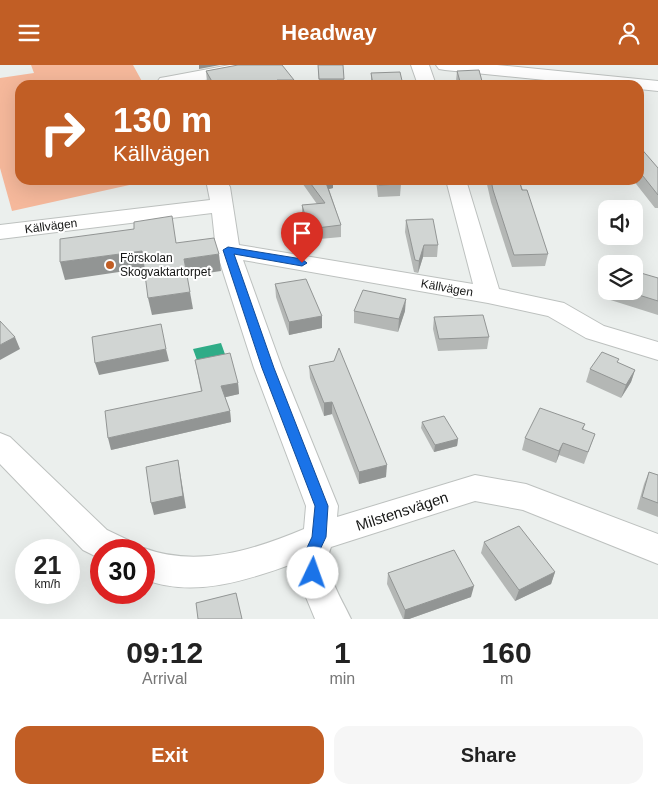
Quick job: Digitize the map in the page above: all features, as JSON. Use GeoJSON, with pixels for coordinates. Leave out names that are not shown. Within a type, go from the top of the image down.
{"type":"FeatureCollection","features":[{"type":"Feature","properties":{"kind":"street"},"geometry":{"type":"LineString","coordinates":[[156,65],[165,80]]}},
{"type":"Feature","properties":{"kind":"street"},"geometry":{"type":"LineString","coordinates":[[182,80],[258,65]]}},
{"type":"Feature","properties":{"kind":"street"},"geometry":{"type":"LineString","coordinates":[[420,65],[424,80]]}},
{"type":"Feature","properties":{"kind":"street"},"geometry":{"type":"LineString","coordinates":[[445,65],[597,80]]}},
{"type":"Feature","properties":{"kind":"street"},"geometry":{"type":"LineString","coordinates":[[644,85],[658,86]]}},
{"type":"Feature","properties":{"kind":"street"},"geometry":{"type":"LineString","coordinates":[[457,185],[488,295]]}},
{"type":"Feature","properties":{"kind":"street"},"geometry":{"type":"LineString","coordinates":[[219,192],[228,250],[268,368],[322,506],[319,537],[311,554],[313,573],[333,619]]}},
{"type":"Feature","properties":{"kind":"street","name":"Källvägen"},"geometry":{"type":"LineString","coordinates":[[0,232],[219,192]]}},
{"type":"Feature","properties":{"kind":"street","name":"Källvägen"},"geometry":{"type":"LineString","coordinates":[[228,250],[488,295],[555,309],[595,333],[658,351]]}},
{"type":"Feature","properties":{"kind":"street"},"geometry":{"type":"LineString","coordinates":[[0,445],[94,539]]}},
{"type":"Feature","properties":{"kind":"street","name":"Milstensvägen"},"geometry":{"type":"LineString","coordinates":[[155,568],[193,572],[229,569],[287,551],[319,537],[475,488],[526,497],[658,549]]}},
{"type":"Feature","properties":{"kind":"shaded area"},"geometry":{"type":"Polygon","coordinates":[[[31,65],[133,65],[141,80],[15,80],[15,185],[129,185],[12,211],[0,168],[0,78],[34,73],[31,65]]]}},
{"type":"Feature","properties":{"kind":"shaded area"},"geometry":{"type":"Polygon","coordinates":[[[221,343],[226,357],[198,363],[193,349],[221,343]]]}},
{"type":"Feature","properties":{"kind":"building"},"geometry":{"type":"Polygon","coordinates":[[[238,65],[282,65],[294,80],[211,80],[206,71],[238,65]]]}},
{"type":"Feature","properties":{"kind":"building"},"geometry":{"type":"Polygon","coordinates":[[[318,65],[343,65],[344,79],[319,79],[318,65]]]}},
{"type":"Feature","properties":{"kind":"building"},"geometry":{"type":"Polygon","coordinates":[[[479,70],[482,80],[460,80],[457,71],[479,70]]]}},
{"type":"Feature","properties":{"kind":"building"},"geometry":{"type":"Polygon","coordinates":[[[400,72],[402,80],[372,80],[371,73],[400,72]]]}},
{"type":"Feature","properties":{"kind":"building"},"geometry":{"type":"Polygon","coordinates":[[[644,152],[658,168],[658,195],[644,177],[644,152]]]}},
{"type":"Feature","properties":{"kind":"building"},"geometry":{"type":"Polygon","coordinates":[[[312,185],[327,185],[341,225],[309,229],[302,205],[325,203],[312,185]]]}},
{"type":"Feature","properties":{"kind":"building"},"geometry":{"type":"Polygon","coordinates":[[[492,185],[520,185],[522,190],[527,190],[548,254],[514,255],[492,185]]]}},
{"type":"Feature","properties":{"kind":"building"},"geometry":{"type":"Polygon","coordinates":[[[172,216],[176,243],[214,238],[219,254],[184,259],[190,292],[148,298],[142,251],[60,262],[60,239],[134,229],[134,222],[172,216]]]}},
{"type":"Feature","properties":{"kind":"building"},"geometry":{"type":"Polygon","coordinates":[[[433,219],[438,245],[424,245],[419,261],[415,260],[406,220],[433,219]]]}},
{"type":"Feature","properties":{"kind":"building"},"geometry":{"type":"Polygon","coordinates":[[[643,274],[658,278],[658,301],[643,296],[643,274]]]}},
{"type":"Feature","properties":{"kind":"building"},"geometry":{"type":"Polygon","coordinates":[[[306,279],[322,316],[289,322],[275,284],[306,279]]]}},
{"type":"Feature","properties":{"kind":"building"},"geometry":{"type":"Polygon","coordinates":[[[363,290],[406,299],[399,319],[354,311],[363,290]]]}},
{"type":"Feature","properties":{"kind":"building"},"geometry":{"type":"Polygon","coordinates":[[[483,315],[489,337],[439,339],[434,317],[483,315]]]}},
{"type":"Feature","properties":{"kind":"building"},"geometry":{"type":"Polygon","coordinates":[[[0,321],[15,337],[0,345],[0,321]]]}},
{"type":"Feature","properties":{"kind":"building"},"geometry":{"type":"Polygon","coordinates":[[[161,324],[166,349],[95,363],[92,337],[161,324]]]}},
{"type":"Feature","properties":{"kind":"building"},"geometry":{"type":"Polygon","coordinates":[[[339,348],[387,465],[359,472],[332,402],[324,403],[309,366],[334,361],[339,348]]]}},
{"type":"Feature","properties":{"kind":"building"},"geometry":{"type":"Polygon","coordinates":[[[602,352],[619,359],[617,362],[635,370],[626,385],[590,369],[602,352]]]}},
{"type":"Feature","properties":{"kind":"building"},"geometry":{"type":"Polygon","coordinates":[[[230,353],[238,383],[221,386],[230,411],[108,438],[105,411],[202,391],[195,360],[230,353]]]}},
{"type":"Feature","properties":{"kind":"building"},"geometry":{"type":"Polygon","coordinates":[[[540,408],[585,424],[582,429],[595,434],[588,452],[563,443],[559,451],[525,438],[540,408]]]}},
{"type":"Feature","properties":{"kind":"building"},"geometry":{"type":"Polygon","coordinates":[[[444,416],[458,439],[435,445],[422,422],[444,416]]]}},
{"type":"Feature","properties":{"kind":"building"},"geometry":{"type":"Polygon","coordinates":[[[178,460],[183,496],[151,503],[146,467],[178,460]]]}},
{"type":"Feature","properties":{"kind":"building"},"geometry":{"type":"Polygon","coordinates":[[[649,472],[658,475],[658,503],[642,497],[649,472]]]}},
{"type":"Feature","properties":{"kind":"building"},"geometry":{"type":"Polygon","coordinates":[[[519,526],[555,572],[519,590],[484,542],[519,526]]]}},
{"type":"Feature","properties":{"kind":"building"},"geometry":{"type":"Polygon","coordinates":[[[454,550],[474,586],[405,610],[388,573],[454,550]]]}},
{"type":"Feature","properties":{"kind":"building"},"geometry":{"type":"Polygon","coordinates":[[[236,593],[242,619],[198,619],[196,603],[236,593]]]}},
{"type":"Feature","properties":{"kind":"place","name":"Förskolan Skogvaktartorpet"},"geometry":{"type":"Point","coordinates":[110,265]}},
{"type":"Feature","properties":{"kind":"route"},"geometry":{"type":"LineString","coordinates":[[302,263],[228,250],[268,368],[322,506],[319,537],[311,554],[313,573]]}}]}
